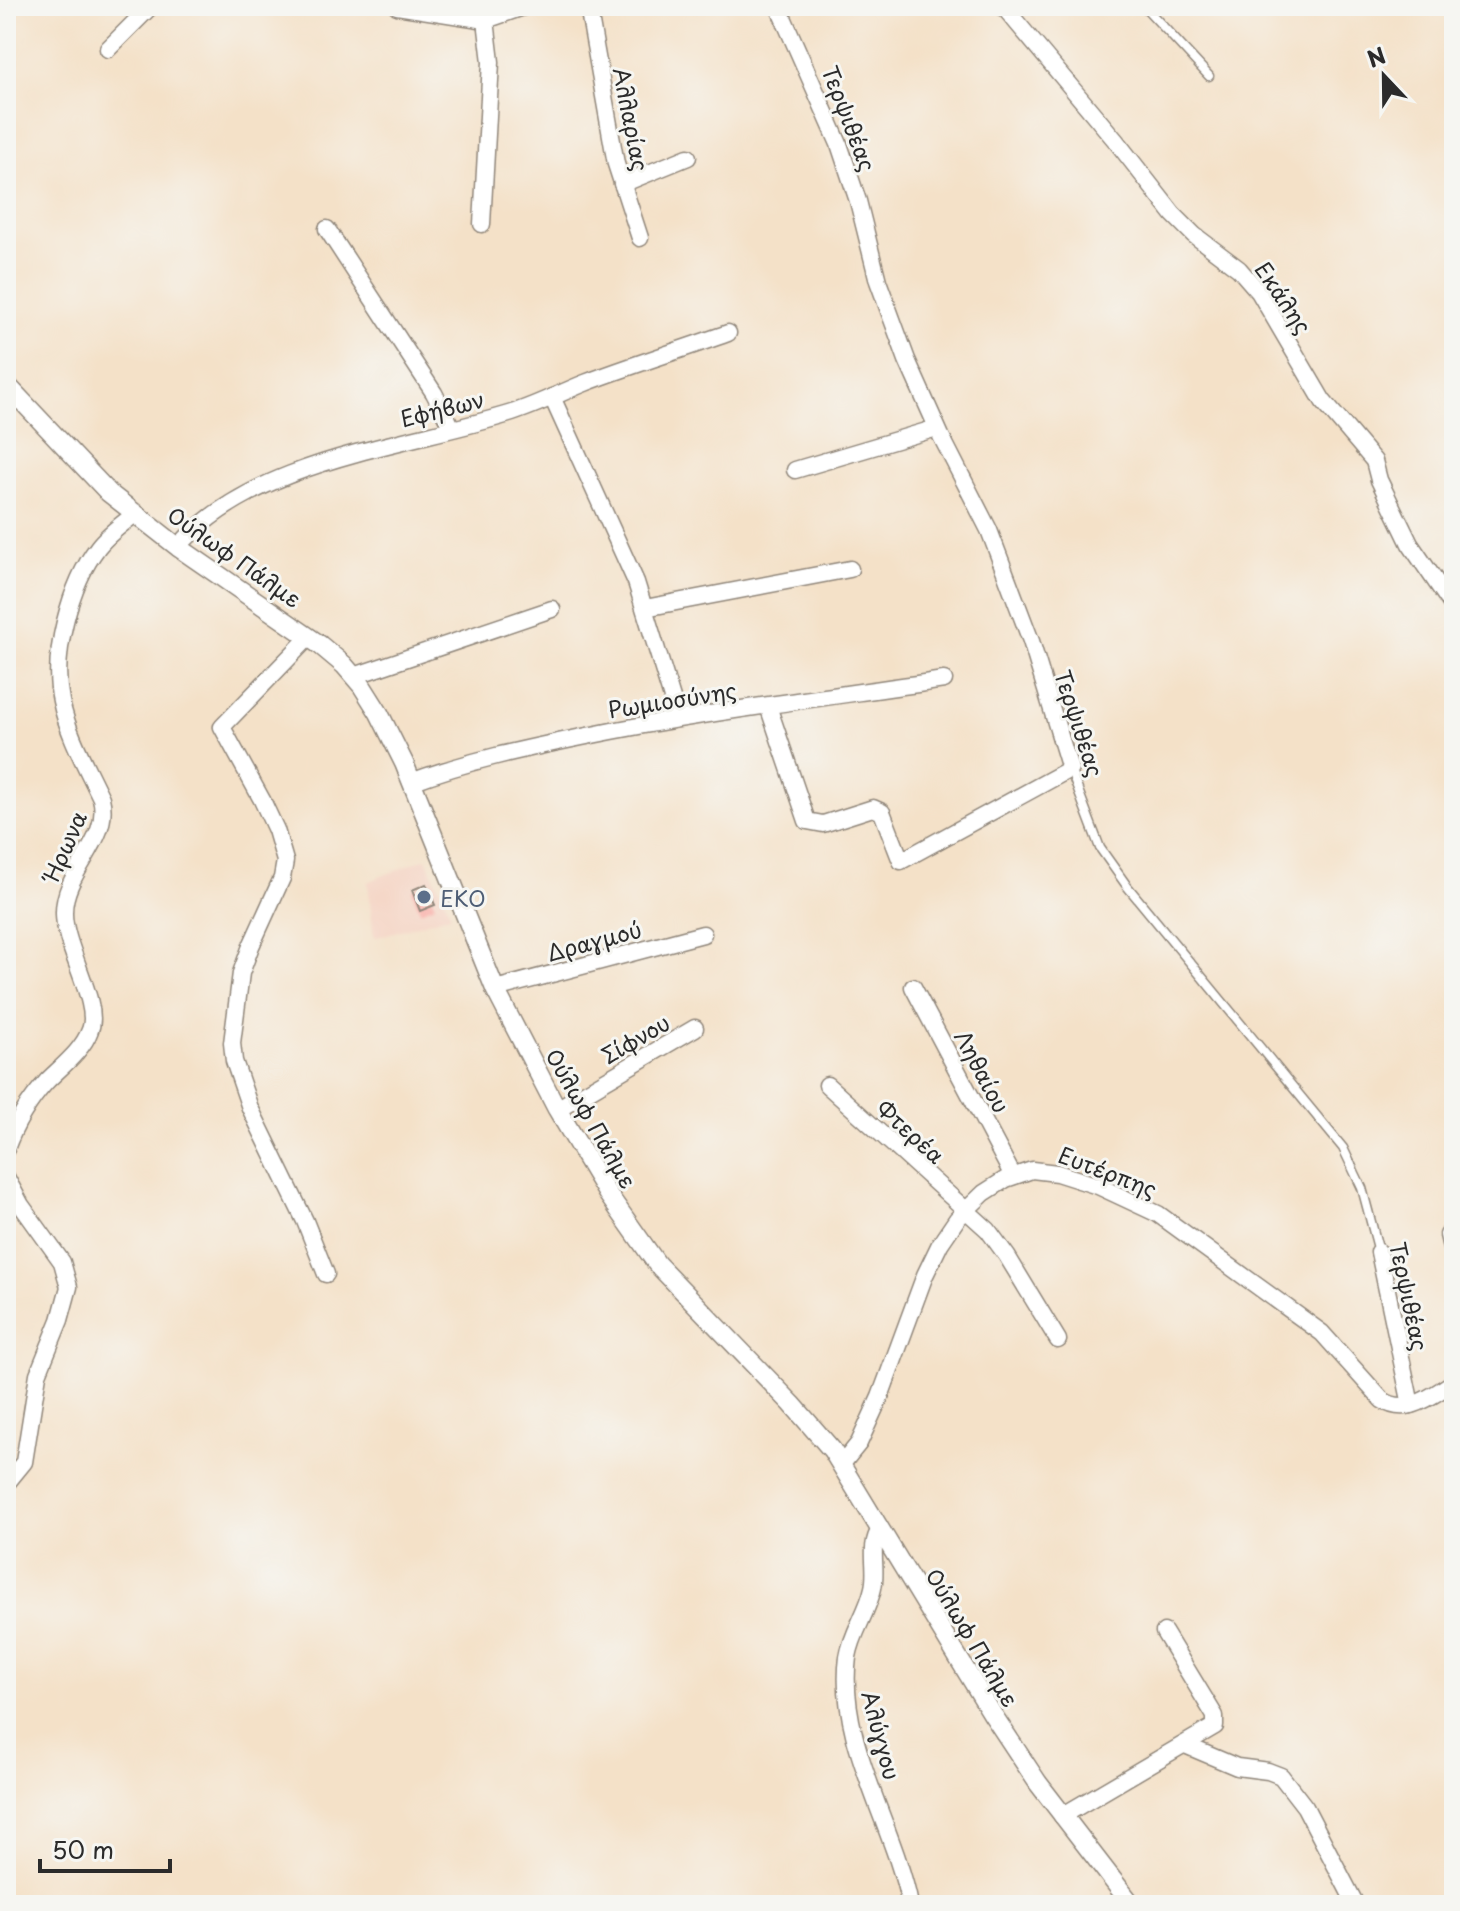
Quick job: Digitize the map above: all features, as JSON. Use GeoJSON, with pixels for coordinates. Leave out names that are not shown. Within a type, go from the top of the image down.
{"type":"FeatureCollection","features":[{"type":"Feature","properties":{"kind":"street"},"geometry":{"type":"LineString","coordinates":[[108,49],[151,6]]}},
{"type":"Feature","properties":{"kind":"street"},"geometry":{"type":"LineString","coordinates":[[397,6],[486,20],[526,6]]}},
{"type":"Feature","properties":{"kind":"street","name":"Αλλαρίας"},"geometry":{"type":"LineString","coordinates":[[588,6],[622,184],[640,238]]}},
{"type":"Feature","properties":{"kind":"street","name":"Τερψιθέας"},"geometry":{"type":"LineString","coordinates":[[778,6],[839,144],[886,307],[937,428],[989,530],[1031,641],[1070,769]]}},
{"type":"Feature","properties":{"kind":"street","name":"Εκάλης"},"geometry":{"type":"LineString","coordinates":[[1003,6],[1173,214],[1194,235],[1239,269],[1259,292],[1323,401],[1374,461],[1379,480],[1410,544],[1454,608]]}},
{"type":"Feature","properties":{"kind":"street"},"geometry":{"type":"LineString","coordinates":[[482,224],[491,72],[486,20]]}},
{"type":"Feature","properties":{"kind":"street"},"geometry":{"type":"LineString","coordinates":[[622,184],[688,157]]}},
{"type":"Feature","properties":{"kind":"street"},"geometry":{"type":"LineString","coordinates":[[327,229],[434,393],[452,428]]}},
{"type":"Feature","properties":{"kind":"street","name":"Εφήβων"},"geometry":{"type":"LineString","coordinates":[[178,547],[210,518],[264,487],[336,459],[511,413],[728,333]]}},
{"type":"Feature","properties":{"kind":"street","name":"Ούλωφ Πάλμε"},"geometry":{"type":"LineString","coordinates":[[6,384],[85,469],[135,514],[309,637],[336,657],[354,676],[379,713],[411,782],[495,989],[557,1109],[607,1193],[642,1245],[682,1292],[808,1422],[842,1464],[993,1715],[1062,1816],[1132,1905]]}},
{"type":"Feature","properties":{"kind":"street"},"geometry":{"type":"LineString","coordinates":[[552,397],[636,582],[678,718]]}},
{"type":"Feature","properties":{"kind":"street"},"geometry":{"type":"LineString","coordinates":[[795,470],[937,428]]}},
{"type":"Feature","properties":{"kind":"street","name":"Ήρωνα"},"geometry":{"type":"LineString","coordinates":[[6,1149],[28,1105],[81,1045],[93,1022],[67,938],[64,911],[68,886],[97,835],[104,811],[66,722],[58,680],[58,661],[70,609],[87,564],[100,544],[135,514]]}},
{"type":"Feature","properties":{"kind":"street"},"geometry":{"type":"LineString","coordinates":[[645,608],[850,569]]}},
{"type":"Feature","properties":{"kind":"street"},"geometry":{"type":"LineString","coordinates":[[354,676],[552,609]]}},
{"type":"Feature","properties":{"kind":"street"},"geometry":{"type":"LineString","coordinates":[[309,637],[222,727],[262,800],[276,830],[285,861],[279,888],[241,973],[232,1043],[234,1061],[250,1108],[305,1221],[326,1274]]}},
{"type":"Feature","properties":{"kind":"street","name":"Ρωμιοσύνης"},"geometry":{"type":"LineString","coordinates":[[411,782],[495,755],[678,718],[944,680]]}},
{"type":"Feature","properties":{"kind":"street"},"geometry":{"type":"LineString","coordinates":[[768,706],[807,821],[823,824],[873,808],[882,812],[901,861],[1070,769]]}},
{"type":"Feature","properties":{"kind":"street","name":"Δραγμού"},"geometry":{"type":"LineString","coordinates":[[495,989],[703,934]]}},
{"type":"Feature","properties":{"kind":"street","name":"Ληθαίου"},"geometry":{"type":"LineString","coordinates":[[913,987],[1013,1176]]}},
{"type":"Feature","properties":{"kind":"street","name":"Σίφνου"},"geometry":{"type":"LineString","coordinates":[[557,1109],[695,1028]]}},
{"type":"Feature","properties":{"kind":"street","name":"Φτερέα"},"geometry":{"type":"LineString","coordinates":[[827,1085],[966,1209],[998,1242],[1058,1340]]}},
{"type":"Feature","properties":{"kind":"street","name":"Ευτέρπης"},"geometry":{"type":"LineString","coordinates":[[842,1464],[859,1443],[880,1397],[930,1262],[952,1226],[992,1187],[1036,1169],[1098,1186],[1147,1208],[1322,1333],[1382,1400],[1396,1407],[1411,1405]]}},
{"type":"Feature","properties":{"kind":"street"},"geometry":{"type":"LineString","coordinates":[[6,1177],[21,1205],[62,1262],[69,1287],[60,1320],[38,1374],[24,1462],[6,1484]]}},
{"type":"Feature","properties":{"kind":"street"},"geometry":{"type":"LineString","coordinates":[[1448,1235],[1454,1260]]}},
{"type":"Feature","properties":{"kind":"street","name":"Τερψιθέας"},"geometry":{"type":"LineString","coordinates":[[1379,1252],[1411,1405]]}},
{"type":"Feature","properties":{"kind":"street"},"geometry":{"type":"LineString","coordinates":[[1411,1405],[1454,1382]]}},
{"type":"Feature","properties":{"kind":"street","name":"Αλύγγου"},"geometry":{"type":"LineString","coordinates":[[880,1529],[874,1543],[873,1590],[849,1651],[847,1688],[857,1744],[903,1874],[910,1905]]}},
{"type":"Feature","properties":{"kind":"street"},"geometry":{"type":"LineString","coordinates":[[1062,1816],[1211,1730],[1217,1722],[1164,1632]]}},
{"type":"Feature","properties":{"kind":"street"},"geometry":{"type":"LineString","coordinates":[[1185,1745],[1237,1767],[1281,1776],[1305,1807],[1356,1905]]}},
{"type":"Feature","properties":{"kind":"lane"},"geometry":{"type":"LineString","coordinates":[[1144,6],[1209,76]]}},
{"type":"Feature","properties":{"kind":"lane","name":"Τερψιθέας"},"geometry":{"type":"LineString","coordinates":[[1070,769],[1100,848],[1127,886],[1343,1148],[1362,1188],[1379,1252]]}},
{"type":"Feature","properties":{"kind":"shaded area"},"geometry":{"type":"Polygon","coordinates":[[[426,858],[451,915],[374,938],[368,882],[426,858]]]}},
{"type":"Feature","properties":{"kind":"building"},"geometry":{"type":"Polygon","coordinates":[[[426,884],[435,905],[420,911],[412,890],[426,884]]]}},
{"type":"Feature","properties":{"kind":"place","name":"EKO"},"geometry":{"type":"Point","coordinates":[424,897]}}]}
